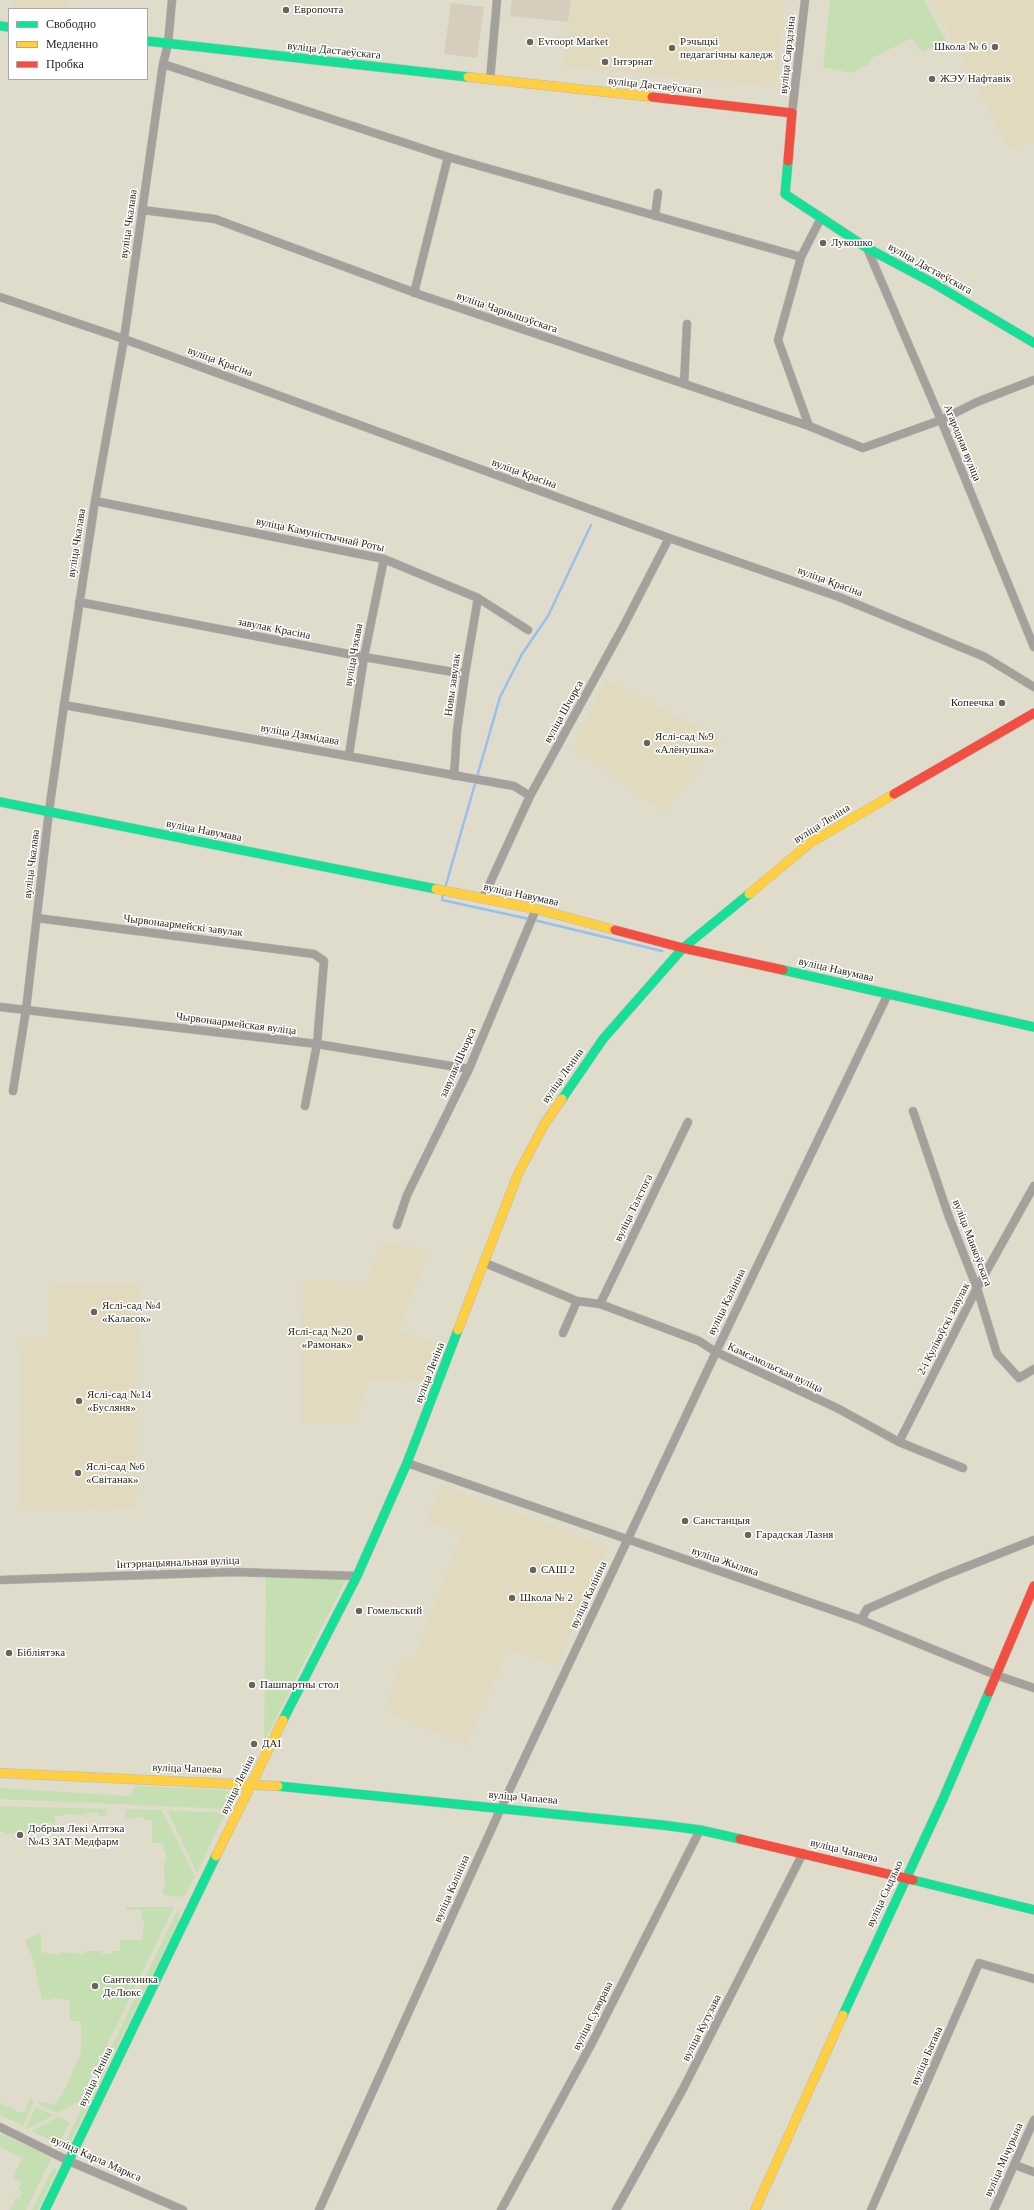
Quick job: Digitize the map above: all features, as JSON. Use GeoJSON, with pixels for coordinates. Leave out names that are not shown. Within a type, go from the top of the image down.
{"type":"FeatureCollection","features":[{"type":"Feature","properties":{"kind":"street","name":"вуліца Чкалава"},"geometry":{"type":"LineString","coordinates":[[13,1091],[26,1010],[49,811],[79,602],[94,501],[124,339],[163,64],[168,44],[172,0]]}},
{"type":"Feature","properties":{"kind":"street"},"geometry":{"type":"LineString","coordinates":[[490,80],[497,0]]}},
{"type":"Feature","properties":{"kind":"street","name":"вуліца Сярэдзіна"},"geometry":{"type":"LineString","coordinates":[[792,113],[805,0]]}},
{"type":"Feature","properties":{"kind":"street","name":"вуліца Дастаеўскага"},"geometry":{"type":"LineString","coordinates":[[148,41],[792,113],[785,194],[867,248],[933,283],[1034,343]]}},
{"type":"Feature","properties":{"kind":"street"},"geometry":{"type":"LineString","coordinates":[[163,64],[448,157],[802,257]]}},
{"type":"Feature","properties":{"kind":"street"},"geometry":{"type":"LineString","coordinates":[[414,293],[448,157]]}},
{"type":"Feature","properties":{"kind":"street"},"geometry":{"type":"LineString","coordinates":[[655,216],[658,192]]}},
{"type":"Feature","properties":{"kind":"street","name":"вуліца Чарнышэўскага"},"geometry":{"type":"LineString","coordinates":[[142,210],[215,219],[414,293],[809,426],[863,448],[941,420]]}},
{"type":"Feature","properties":{"kind":"street"},"geometry":{"type":"LineString","coordinates":[[809,426],[778,340],[802,257],[821,218]]}},
{"type":"Feature","properties":{"kind":"street","name":"Агародная вуліца"},"geometry":{"type":"LineString","coordinates":[[867,248],[941,420],[1034,647]]}},
{"type":"Feature","properties":{"kind":"street","name":"вуліца Красіна"},"geometry":{"type":"LineString","coordinates":[[0,297],[124,339],[670,538],[839,597],[985,657],[1034,687]]}},
{"type":"Feature","properties":{"kind":"street"},"geometry":{"type":"LineString","coordinates":[[684,384],[687,324]]}},
{"type":"Feature","properties":{"kind":"street"},"geometry":{"type":"LineString","coordinates":[[941,420],[977,402],[1034,380]]}},
{"type":"Feature","properties":{"kind":"street","name":"вуліца Камуністычнай Роты"},"geometry":{"type":"LineString","coordinates":[[94,501],[384,559],[478,598],[528,630]]}},
{"type":"Feature","properties":{"kind":"street","name":"вуліца Шчорса"},"geometry":{"type":"LineString","coordinates":[[483,898],[530,796],[670,538]]}},
{"type":"Feature","properties":{"kind":"street","name":"вуліца Чэхава"},"geometry":{"type":"LineString","coordinates":[[349,755],[364,658],[384,559]]}},
{"type":"Feature","properties":{"kind":"street","name":"Новы завулак"},"geometry":{"type":"LineString","coordinates":[[454,776],[457,731],[478,598]]}},
{"type":"Feature","properties":{"kind":"street","name":"завулак Красіна"},"geometry":{"type":"LineString","coordinates":[[79,602],[364,658],[465,674]]}},
{"type":"Feature","properties":{"kind":"street","name":"вуліца Дзямідава"},"geometry":{"type":"LineString","coordinates":[[64,705],[349,755],[454,776],[514,786],[530,796]]}},
{"type":"Feature","properties":{"kind":"street","name":"вуліца Леніна"},"geometry":{"type":"LineString","coordinates":[[45,2210],[251,1783],[358,1576],[407,1463],[518,1174],[545,1124],[603,1039],[683,948],[810,843],[1034,713]]}},
{"type":"Feature","properties":{"kind":"street","name":"вуліца Навумава"},"geometry":{"type":"LineString","coordinates":[[0,802],[536,909],[683,948],[1034,1027]]}},
{"type":"Feature","properties":{"kind":"street","name":"завулак Шчорса"},"geometry":{"type":"LineString","coordinates":[[398,1225],[407,1196],[469,1069],[536,909]]}},
{"type":"Feature","properties":{"kind":"street","name":"Чырвонаармейскі завулак"},"geometry":{"type":"LineString","coordinates":[[37,918],[314,954],[324,961],[317,1044]]}},
{"type":"Feature","properties":{"kind":"street","name":"вуліца Калініна"},"geometry":{"type":"LineString","coordinates":[[319,2210],[501,1808],[716,1352],[888,994]]}},
{"type":"Feature","properties":{"kind":"street","name":"Чырвонаармейская вуліца"},"geometry":{"type":"LineString","coordinates":[[0,1007],[317,1044],[469,1069]]}},
{"type":"Feature","properties":{"kind":"street"},"geometry":{"type":"LineString","coordinates":[[305,1106],[317,1044]]}},
{"type":"Feature","properties":{"kind":"street","name":"вуліца Маякоўскага"},"geometry":{"type":"LineString","coordinates":[[913,1110],[949,1217],[977,1288],[997,1354],[1019,1378],[1034,1370]]}},
{"type":"Feature","properties":{"kind":"street","name":"вуліца Талстога"},"geometry":{"type":"LineString","coordinates":[[600,1304],[688,1122]]}},
{"type":"Feature","properties":{"kind":"street","name":"2-і Кулікоўскі завулак"},"geometry":{"type":"LineString","coordinates":[[899,1442],[977,1288],[1034,1186]]}},
{"type":"Feature","properties":{"kind":"street","name":"Камсамольская вуліца"},"geometry":{"type":"LineString","coordinates":[[485,1263],[577,1301],[600,1304],[699,1341],[716,1352],[837,1408],[899,1442],[964,1468]]}},
{"type":"Feature","properties":{"kind":"street"},"geometry":{"type":"LineString","coordinates":[[563,1333],[577,1301]]}},
{"type":"Feature","properties":{"kind":"street","name":"вуліца Жыляка"},"geometry":{"type":"LineString","coordinates":[[407,1463],[860,1620],[996,1675],[1034,1688]]}},
{"type":"Feature","properties":{"kind":"street"},"geometry":{"type":"LineString","coordinates":[[860,1620],[867,1609],[943,1576],[1034,1540]]}},
{"type":"Feature","properties":{"kind":"street","name":"Інтэрнацыянальная вуліца"},"geometry":{"type":"LineString","coordinates":[[0,1580],[235,1572],[358,1576]]}},
{"type":"Feature","properties":{"kind":"street","name":"вуліца Сыдзько"},"geometry":{"type":"LineString","coordinates":[[755,2210],[905,1879],[943,1799],[1034,1586]]}},
{"type":"Feature","properties":{"kind":"street","name":"вуліца Чапаева"},"geometry":{"type":"LineString","coordinates":[[0,1773],[251,1783],[700,1830],[803,1853],[1034,1910]]}},
{"type":"Feature","properties":{"kind":"street","name":"вуліца Суворава"},"geometry":{"type":"LineString","coordinates":[[501,2210],[593,2041],[700,1830]]}},
{"type":"Feature","properties":{"kind":"street","name":"вуліца Кутузава"},"geometry":{"type":"LineString","coordinates":[[616,2210],[683,2089],[803,1853]]}},
{"type":"Feature","properties":{"kind":"street","name":"вуліца Батава"},"geometry":{"type":"LineString","coordinates":[[871,2210],[979,1963],[1034,1980]]}},
{"type":"Feature","properties":{"kind":"street","name":"вуліца Мічурына"},"geometry":{"type":"LineString","coordinates":[[994,2210],[1034,2120]]}},
{"type":"Feature","properties":{"kind":"street","name":"вуліца Карла Маркса"},"geometry":{"type":"LineString","coordinates":[[0,2127],[69,2161],[183,2210]]}},
{"type":"Feature","properties":{"kind":"street"},"geometry":{"type":"LineString","coordinates":[[1015,2165],[1034,2172]]}},
{"type":"Feature","properties":{"kind":"shaded area"},"geometry":{"type":"Polygon","coordinates":[[[14,0],[69,0],[68,8],[13,8],[14,0]]]}},
{"type":"Feature","properties":{"kind":"shaded area"},"geometry":{"type":"Polygon","coordinates":[[[512,0],[571,0],[568,22],[510,16],[512,0]]]}},
{"type":"Feature","properties":{"kind":"shaded area","name":"Рэчыцкі педагагічны каледж"},"geometry":{"type":"Polygon","coordinates":[[[571,0],[623,2],[624,0],[785,0],[776,87],[563,66],[571,0]]]}},
{"type":"Feature","properties":{"kind":"shaded area","name":"Школа № 6"},"geometry":{"type":"Polygon","coordinates":[[[932,0],[1034,0],[1034,142],[1032,143],[1030,140],[1010,150],[932,0]]]}},
{"type":"Feature","properties":{"kind":"shaded area"},"geometry":{"type":"Polygon","coordinates":[[[451,3],[484,7],[477,58],[444,54],[451,3]]]}},
{"type":"Feature","properties":{"kind":"shaded area","name":"Яслі-сад №9 «Алёнушка»"},"geometry":{"type":"Polygon","coordinates":[[[606,680],[722,739],[664,812],[574,748],[606,680]]]}},
{"type":"Feature","properties":{"kind":"shaded area","name":"Яслі-сад №20 «Рамонак»"},"geometry":{"type":"Polygon","coordinates":[[[381,1241],[429,1251],[398,1331],[438,1344],[423,1381],[413,1378],[369,1381],[355,1421],[301,1423],[302,1281],[366,1283],[381,1241]]]}},
{"type":"Feature","properties":{"kind":"shaded area"},"geometry":{"type":"Polygon","coordinates":[[[139,1283],[136,1509],[19,1510],[22,1337],[48,1339],[50,1284],[139,1283]]]}},
{"type":"Feature","properties":{"kind":"shaded area","name":"Школа № 2"},"geometry":{"type":"Polygon","coordinates":[[[441,1485],[609,1547],[557,1666],[508,1649],[466,1745],[392,1714],[388,1703],[402,1657],[414,1659],[462,1532],[426,1522],[441,1485]]]}},
{"type":"Feature","properties":{"kind":"green space"},"geometry":{"type":"Polygon","coordinates":[[[830,0],[924,0],[946,41],[922,52],[912,38],[870,59],[870,64],[851,73],[823,67],[830,0]]]}},
{"type":"Feature","properties":{"kind":"green space"},"geometry":{"type":"Polygon","coordinates":[[[266,1573],[348,1575],[264,1742],[266,1573]]]}},
{"type":"Feature","properties":{"kind":"green space"},"geometry":{"type":"Polygon","coordinates":[[[136,1786],[225,1790],[228,1792],[230,1803],[228,1809],[0,1799],[0,1788],[130,1796],[136,1786]]]}},
{"type":"Feature","properties":{"kind":"green space"},"geometry":{"type":"Polygon","coordinates":[[[0,1806],[107,1809],[107,1816],[98,1816],[97,1813],[86,1813],[86,1815],[65,1814],[65,1816],[55,1816],[55,1825],[52,1825],[52,1823],[39,1823],[39,1825],[32,1825],[32,1834],[25,1834],[24,1832],[5,1834],[5,1832],[0,1832],[0,1806]]]}},
{"type":"Feature","properties":{"kind":"green space"},"geometry":{"type":"Polygon","coordinates":[[[126,1809],[162,1810],[195,1876],[184,1897],[163,1895],[163,1888],[165,1888],[164,1862],[166,1861],[164,1843],[152,1843],[152,1820],[144,1820],[144,1817],[125,1819],[126,1809]]]}},
{"type":"Feature","properties":{"kind":"green space"},"geometry":{"type":"Polygon","coordinates":[[[167,1810],[225,1813],[197,1873],[167,1810]]]}},
{"type":"Feature","properties":{"kind":"green space"},"geometry":{"type":"Polygon","coordinates":[[[127,1907],[174,1907],[80,2101],[57,2113],[38,2104],[39,2101],[56,2105],[59,2097],[61,2098],[81,2053],[81,2021],[70,2021],[70,2000],[51,1998],[51,2000],[42,1999],[32,1956],[25,1941],[41,1933],[41,1952],[59,1955],[59,1952],[85,1954],[85,1951],[102,1951],[102,1954],[112,1954],[112,1951],[120,1951],[120,1940],[142,1940],[144,1920],[142,1920],[142,1910],[126,1910],[127,1907]]]}},
{"type":"Feature","properties":{"kind":"green space"},"geometry":{"type":"Polygon","coordinates":[[[178,1909],[179,1918],[177,1924],[68,2147],[64,2145],[178,1909]]]}},
{"type":"Feature","properties":{"kind":"green space"},"geometry":{"type":"Polygon","coordinates":[[[31,2097],[33,2102],[23,2126],[0,2115],[0,2101],[3,2105],[15,2109],[17,2112],[24,2113],[31,2097]]]}},
{"type":"Feature","properties":{"kind":"green space"},"geometry":{"type":"Polygon","coordinates":[[[36,2107],[54,2115],[28,2129],[26,2128],[36,2107]]]}},
{"type":"Feature","properties":{"kind":"green space"},"geometry":{"type":"Polygon","coordinates":[[[58,2117],[70,2122],[59,2144],[31,2131],[58,2117]]]}},
{"type":"Feature","properties":{"kind":"green space"},"geometry":{"type":"Polygon","coordinates":[[[3,2135],[52,2157],[26,2210],[10,2210],[16,2198],[19,2199],[22,2192],[18,2190],[22,2182],[13,2178],[22,2158],[0,2147],[0,2136],[3,2135]]]}},
{"type":"Feature","properties":{"kind":"green space"},"geometry":{"type":"Polygon","coordinates":[[[53,2168],[57,2170],[38,2210],[32,2210],[53,2168]]]}},
{"type":"Feature","properties":{"kind":"waterway"},"geometry":{"type":"LineString","coordinates":[[445,888],[500,697],[522,654],[548,616],[591,525]]}},
{"type":"Feature","properties":{"kind":"waterway"},"geometry":{"type":"LineString","coordinates":[[443,894],[442,900],[529,919]]}},
{"type":"Feature","properties":{"kind":"waterway"},"geometry":{"type":"LineString","coordinates":[[534,920],[662,951]]}},
{"type":"Feature","properties":{"kind":"traffic: fast"},"geometry":{"type":"LineString","coordinates":[[0,26],[8,27]]}},
{"type":"Feature","properties":{"kind":"traffic: fast"},"geometry":{"type":"LineString","coordinates":[[148,41],[468,77]]}},
{"type":"Feature","properties":{"kind":"traffic: fast"},"geometry":{"type":"LineString","coordinates":[[788,161],[785,194],[867,248],[933,283],[1034,343]]}},
{"type":"Feature","properties":{"kind":"traffic: fast"},"geometry":{"type":"LineString","coordinates":[[0,802],[436,889]]}},
{"type":"Feature","properties":{"kind":"traffic: fast"},"geometry":{"type":"LineString","coordinates":[[562,1099],[603,1039],[683,948],[749,894]]}},
{"type":"Feature","properties":{"kind":"traffic: fast"},"geometry":{"type":"LineString","coordinates":[[783,970],[1034,1027]]}},
{"type":"Feature","properties":{"kind":"traffic: fast"},"geometry":{"type":"LineString","coordinates":[[283,1720],[357,1576],[407,1463],[458,1330]]}},
{"type":"Feature","properties":{"kind":"traffic: fast"},"geometry":{"type":"LineString","coordinates":[[843,2015],[943,1799],[989,1692]]}},
{"type":"Feature","properties":{"kind":"traffic: fast"},"geometry":{"type":"LineString","coordinates":[[278,1786],[662,1825],[700,1830],[740,1839]]}},
{"type":"Feature","properties":{"kind":"traffic: fast"},"geometry":{"type":"LineString","coordinates":[[45,2210],[216,1856]]}},
{"type":"Feature","properties":{"kind":"traffic: fast"},"geometry":{"type":"LineString","coordinates":[[913,1880],[1034,1910]]}},
{"type":"Feature","properties":{"kind":"traffic: slow"},"geometry":{"type":"LineString","coordinates":[[468,77],[652,97]]}},
{"type":"Feature","properties":{"kind":"traffic: slow"},"geometry":{"type":"LineString","coordinates":[[749,894],[810,843],[894,794]]}},
{"type":"Feature","properties":{"kind":"traffic: slow"},"geometry":{"type":"LineString","coordinates":[[436,889],[536,909],[615,930]]}},
{"type":"Feature","properties":{"kind":"traffic: slow"},"geometry":{"type":"LineString","coordinates":[[458,1330],[518,1174],[545,1123],[562,1099]]}},
{"type":"Feature","properties":{"kind":"traffic: slow"},"geometry":{"type":"LineString","coordinates":[[216,1856],[283,1720]]}},
{"type":"Feature","properties":{"kind":"traffic: slow"},"geometry":{"type":"LineString","coordinates":[[0,1773],[278,1786]]}},
{"type":"Feature","properties":{"kind":"traffic: slow"},"geometry":{"type":"LineString","coordinates":[[755,2210],[843,2015]]}},
{"type":"Feature","properties":{"kind":"traffic: jam"},"geometry":{"type":"LineString","coordinates":[[652,97],[792,113],[788,161]]}},
{"type":"Feature","properties":{"kind":"traffic: jam"},"geometry":{"type":"LineString","coordinates":[[894,794],[1034,713]]}},
{"type":"Feature","properties":{"kind":"traffic: jam"},"geometry":{"type":"LineString","coordinates":[[615,930],[683,948],[783,970]]}},
{"type":"Feature","properties":{"kind":"traffic: jam"},"geometry":{"type":"LineString","coordinates":[[989,1692],[1034,1586]]}},
{"type":"Feature","properties":{"kind":"traffic: jam"},"geometry":{"type":"LineString","coordinates":[[740,1839],[913,1880]]}},
{"type":"Feature","properties":{"kind":"place","name":"Европочта"},"geometry":{"type":"Point","coordinates":[286,10]}},
{"type":"Feature","properties":{"kind":"place","name":"Evroopt Market"},"geometry":{"type":"Point","coordinates":[530,42]}},
{"type":"Feature","properties":{"kind":"place","name":"Школа № 6"},"geometry":{"type":"Point","coordinates":[995,47]}},
{"type":"Feature","properties":{"kind":"place","name":"Рэчыцкі педагагічны каледж"},"geometry":{"type":"Point","coordinates":[672,48]}},
{"type":"Feature","properties":{"kind":"place","name":"Інтэрнат"},"geometry":{"type":"Point","coordinates":[605,62]}},
{"type":"Feature","properties":{"kind":"place","name":"ЖЭУ Нафтавік"},"geometry":{"type":"Point","coordinates":[932,79]}},
{"type":"Feature","properties":{"kind":"place","name":"Лукошко"},"geometry":{"type":"Point","coordinates":[823,243]}},
{"type":"Feature","properties":{"kind":"place","name":"Копеечка"},"geometry":{"type":"Point","coordinates":[1002,703]}},
{"type":"Feature","properties":{"kind":"place","name":"Яслі-сад №9 «Алёнушка»"},"geometry":{"type":"Point","coordinates":[647,743]}},
{"type":"Feature","properties":{"kind":"place","name":"Яслі-сад №4 «Каласок»"},"geometry":{"type":"Point","coordinates":[94,1312]}},
{"type":"Feature","properties":{"kind":"place","name":"Яслі-сад №20 «Рамонак»"},"geometry":{"type":"Point","coordinates":[360,1338]}},
{"type":"Feature","properties":{"kind":"place","name":"Яслі-сад №14 «Бусляня»"},"geometry":{"type":"Point","coordinates":[79,1401]}},
{"type":"Feature","properties":{"kind":"place","name":"Яслі-сад №6 «Світанак»"},"geometry":{"type":"Point","coordinates":[78,1473]}},
{"type":"Feature","properties":{"kind":"place","name":"Санстанцыя"},"geometry":{"type":"Point","coordinates":[685,1521]}},
{"type":"Feature","properties":{"kind":"place","name":"Гарадская Лазня"},"geometry":{"type":"Point","coordinates":[748,1535]}},
{"type":"Feature","properties":{"kind":"place","name":"САШ 2"},"geometry":{"type":"Point","coordinates":[533,1570]}},
{"type":"Feature","properties":{"kind":"place","name":"Школа № 2"},"geometry":{"type":"Point","coordinates":[512,1598]}},
{"type":"Feature","properties":{"kind":"place","name":"Гомельский"},"geometry":{"type":"Point","coordinates":[359,1611]}},
{"type":"Feature","properties":{"kind":"place","name":"Бібліятэка"},"geometry":{"type":"Point","coordinates":[9,1653]}},
{"type":"Feature","properties":{"kind":"place","name":"Пашпартны стол"},"geometry":{"type":"Point","coordinates":[252,1685]}},
{"type":"Feature","properties":{"kind":"place","name":"ДАІ"},"geometry":{"type":"Point","coordinates":[254,1744]}},
{"type":"Feature","properties":{"kind":"place","name":"Добрыя Лекі Аптэка №43 ЗАТ Медфарм"},"geometry":{"type":"Point","coordinates":[20,1835]}},
{"type":"Feature","properties":{"kind":"place","name":"Сантехника ДеЛюкс"},"geometry":{"type":"Point","coordinates":[95,1986]}}]}
